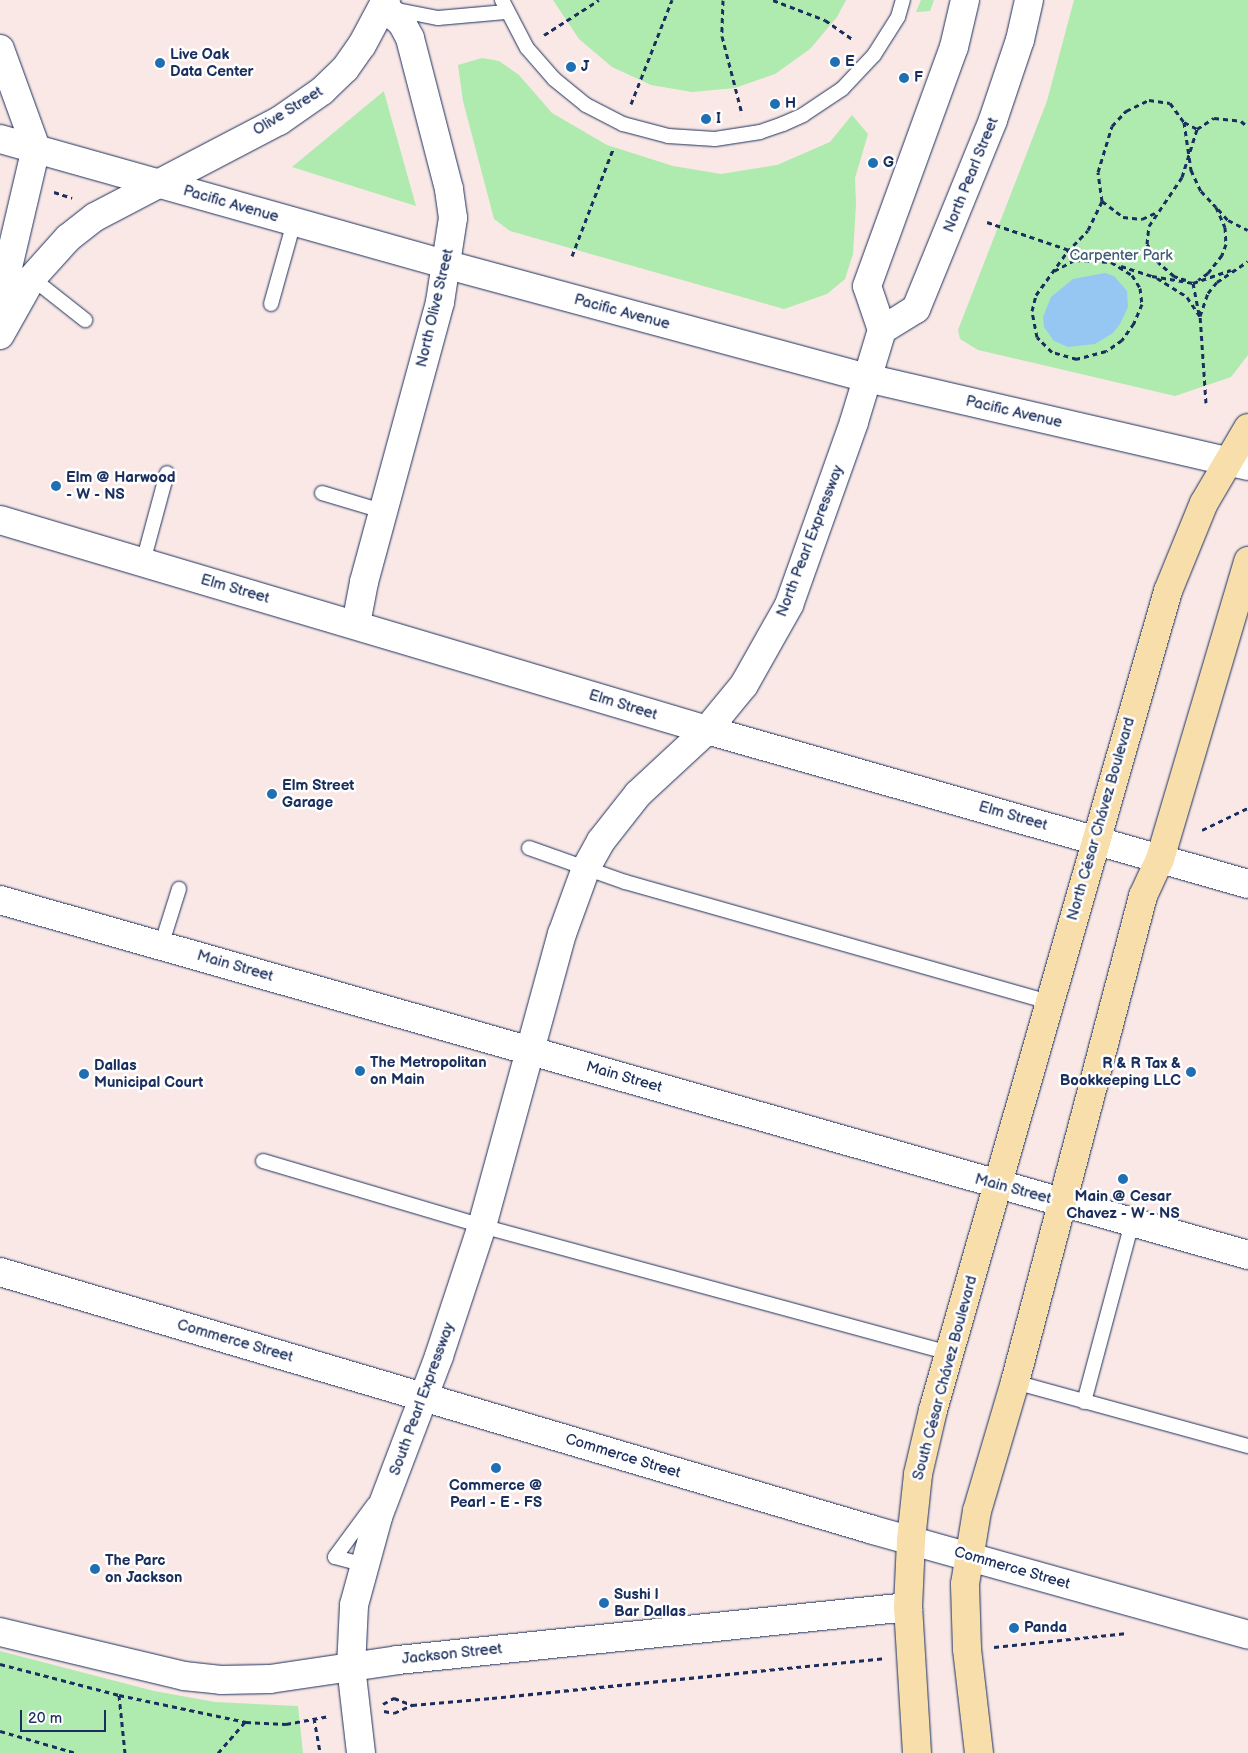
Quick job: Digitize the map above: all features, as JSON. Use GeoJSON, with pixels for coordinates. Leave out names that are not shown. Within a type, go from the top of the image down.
{"type":"FeatureCollection","features":[{"type":"Feature","properties":{"kind":"main road"},"geometry":{"type":"LineString","coordinates":[[867,378],[882,330],[867,286],[954,46],[965,0]]}},
{"type":"Feature","properties":{"kind":"main road","name":"North Pearl Street"},"geometry":{"type":"LineString","coordinates":[[882,330],[916,309],[993,120],[1020,40],[1029,0]]}},
{"type":"Feature","properties":{"kind":"main road","name":"Olive Street"},"geometry":{"type":"LineString","coordinates":[[0,335],[32,278],[51,253],[95,217],[163,184],[279,120],[322,91],[345,68],[385,4]]}},
{"type":"Feature","properties":{"kind":"main road","name":"North Olive Street"},"geometry":{"type":"LineString","coordinates":[[356,624],[382,511],[448,266],[453,218],[449,189],[410,38],[402,23],[385,4]]}},
{"type":"Feature","properties":{"kind":"main road"},"geometry":{"type":"LineString","coordinates":[[0,49],[36,148],[0,301]]}},
{"type":"Feature","properties":{"kind":"main road","name":"Pacific Avenue"},"geometry":{"type":"LineString","coordinates":[[0,139],[448,266],[867,378],[1238,464]]}},
{"type":"Feature","properties":{"kind":"main road","name":"North Pearl Expressway"},"geometry":{"type":"LineString","coordinates":[[533,1051],[562,934],[586,868],[601,841],[638,794],[708,730],[744,685],[789,605],[867,378]]}},
{"type":"Feature","properties":{"kind":"main road","name":"North César Chávez Boulevard"},"geometry":{"type":"LineString","coordinates":[[997,1185],[1095,839],[1168,591],[1204,503],[1238,464],[1248,428]]}},
{"type":"Feature","properties":{"kind":"main road","name":"Elm Street"},"geometry":{"type":"LineString","coordinates":[[0,520],[356,624],[708,730],[1248,884]]}},
{"type":"Feature","properties":{"kind":"main road"},"geometry":{"type":"LineString","coordinates":[[979,1753],[967,1649],[965,1584],[967,1556],[1015,1382],[1143,896],[1160,859],[1248,561]]}},
{"type":"Feature","properties":{"kind":"main road","name":"Main Street"},"geometry":{"type":"LineString","coordinates":[[0,900],[1248,1255]]}},
{"type":"Feature","properties":{"kind":"main road","name":"South Pearl Expressway"},"geometry":{"type":"LineString","coordinates":[[361,1753],[350,1629],[365,1565],[392,1479],[423,1397],[482,1226],[533,1051]]}},
{"type":"Feature","properties":{"kind":"main road","name":"South César Chávez Boulevard"},"geometry":{"type":"LineString","coordinates":[[917,1753],[908,1608],[911,1540],[918,1474],[948,1353],[997,1185]]}},
{"type":"Feature","properties":{"kind":"main road","name":"Commerce Street"},"geometry":{"type":"LineString","coordinates":[[0,1272],[911,1540],[1248,1635]]}},
{"type":"Feature","properties":{"kind":"main road","name":"Jackson Street"},"geometry":{"type":"LineString","coordinates":[[0,1632],[184,1676],[221,1680],[270,1679],[352,1667],[908,1608]]}},
{"type":"Feature","properties":{"kind":"lane"},"geometry":{"type":"LineString","coordinates":[[385,4],[438,18],[504,6],[527,48],[554,79],[586,105],[623,124],[668,136],[715,139],[760,132],[783,124],[804,115],[842,89],[874,55],[898,17],[903,0]]}},
{"type":"Feature","properties":{"kind":"lane"},"geometry":{"type":"LineString","coordinates":[[271,304],[294,222]]}},
{"type":"Feature","properties":{"kind":"lane"},"geometry":{"type":"LineString","coordinates":[[32,278],[85,320]]}},
{"type":"Feature","properties":{"kind":"lane"},"geometry":{"type":"LineString","coordinates":[[143,562],[167,473]]}},
{"type":"Feature","properties":{"kind":"lane"},"geometry":{"type":"LineString","coordinates":[[322,493],[382,511]]}},
{"type":"Feature","properties":{"kind":"lane"},"geometry":{"type":"LineString","coordinates":[[529,848],[625,882],[1049,1002]]}},
{"type":"Feature","properties":{"kind":"lane"},"geometry":{"type":"LineString","coordinates":[[161,946],[179,889]]}},
{"type":"Feature","properties":{"kind":"lane"},"geometry":{"type":"LineString","coordinates":[[263,1161],[482,1226],[948,1353]]}},
{"type":"Feature","properties":{"kind":"lane"},"geometry":{"type":"LineString","coordinates":[[1084,1402],[1132,1223]]}},
{"type":"Feature","properties":{"kind":"lane"},"geometry":{"type":"LineString","coordinates":[[1015,1382],[1248,1446]]}},
{"type":"Feature","properties":{"kind":"path"},"geometry":{"type":"LineString","coordinates":[[544,35],[599,0]]}},
{"type":"Feature","properties":{"kind":"path"},"geometry":{"type":"LineString","coordinates":[[630,106],[672,0]]}},
{"type":"Feature","properties":{"kind":"path"},"geometry":{"type":"LineString","coordinates":[[723,0],[722,36],[742,114]]}},
{"type":"Feature","properties":{"kind":"path"},"geometry":{"type":"LineString","coordinates":[[773,0],[825,20],[854,40]]}},
{"type":"Feature","properties":{"kind":"path"},"geometry":{"type":"LineString","coordinates":[[1054,270],[1075,260],[1111,262],[1132,275],[1140,288],[1142,304],[1122,340],[1106,351],[1077,359],[1065,358],[1043,345],[1032,324],[1032,311],[1036,295],[1054,270],[1067,252],[1088,230],[1102,201],[1098,172],[1102,151],[1112,126],[1126,111],[1149,100],[1170,103],[1184,122],[1197,129]]}},
{"type":"Feature","properties":{"kind":"path"},"geometry":{"type":"LineString","coordinates":[[1193,283],[1174,276],[1158,262],[1147,244],[1149,226],[1157,212],[1174,192],[1197,129],[1214,118],[1241,121],[1248,127]]}},
{"type":"Feature","properties":{"kind":"path"},"geometry":{"type":"LineString","coordinates":[[1184,122],[1187,156],[1202,191],[1228,220],[1248,230]]}},
{"type":"Feature","properties":{"kind":"path"},"geometry":{"type":"LineString","coordinates":[[572,256],[613,149]]}},
{"type":"Feature","properties":{"kind":"path"},"geometry":{"type":"LineString","coordinates":[[47,190],[76,199]]}},
{"type":"Feature","properties":{"kind":"path"},"geometry":{"type":"LineString","coordinates":[[1102,201],[1123,217],[1142,218],[1157,212]]}},
{"type":"Feature","properties":{"kind":"path"},"geometry":{"type":"LineString","coordinates":[[1193,283],[1216,266],[1226,244],[1225,227],[1216,207]]}},
{"type":"Feature","properties":{"kind":"path"},"geometry":{"type":"LineString","coordinates":[[987,222],[1067,252],[1111,262],[1152,276],[1193,283],[1231,270],[1248,261]]}},
{"type":"Feature","properties":{"kind":"path"},"geometry":{"type":"LineString","coordinates":[[1200,316],[1208,293],[1231,270]]}},
{"type":"Feature","properties":{"kind":"path"},"geometry":{"type":"LineString","coordinates":[[1152,276],[1181,292],[1200,316]]}},
{"type":"Feature","properties":{"kind":"path"},"geometry":{"type":"LineString","coordinates":[[1193,283],[1200,316],[1206,403]]}},
{"type":"Feature","properties":{"kind":"path"},"geometry":{"type":"LineString","coordinates":[[1202,830],[1248,808]]}},
{"type":"Feature","properties":{"kind":"path"},"geometry":{"type":"LineString","coordinates":[[987,1648],[1123,1633]]}},
{"type":"Feature","properties":{"kind":"path"},"geometry":{"type":"LineString","coordinates":[[412,1704],[394,1698],[380,1708],[394,1713],[412,1704],[877,1659]]}},
{"type":"Feature","properties":{"kind":"path"},"geometry":{"type":"LineString","coordinates":[[119,1695],[125,1753]]}},
{"type":"Feature","properties":{"kind":"path"},"geometry":{"type":"LineString","coordinates":[[314,1718],[320,1753]]}},
{"type":"Feature","properties":{"kind":"path"},"geometry":{"type":"LineString","coordinates":[[218,1753],[246,1722]]}},
{"type":"Feature","properties":{"kind":"path"},"geometry":{"type":"LineString","coordinates":[[0,1731],[76,1753]]}},
{"type":"Feature","properties":{"kind":"green space"},"geometry":{"type":"Polygon","coordinates":[[[553,0],[846,0],[837,17],[810,49],[775,74],[735,88],[692,92],[651,85],[612,67],[579,39],[553,0]]]}},
{"type":"Feature","properties":{"kind":"green space"},"geometry":{"type":"Polygon","coordinates":[[[921,0],[934,0],[930,11],[916,12],[921,0]]]}},
{"type":"Feature","properties":{"kind":"green space","name":"Carpenter Park"},"geometry":{"type":"Polygon","coordinates":[[[1074,0],[1248,0],[1248,355],[1231,377],[1175,396],[978,350],[960,339],[958,330],[1047,101],[1074,0]]]}},
{"type":"Feature","properties":{"kind":"green space"},"geometry":{"type":"Polygon","coordinates":[[[482,58],[499,61],[519,75],[552,113],[607,145],[673,166],[721,174],[777,165],[830,142],[852,115],[868,134],[855,178],[856,204],[853,254],[845,279],[827,294],[784,309],[510,231],[494,219],[463,101],[458,65],[482,58]]]}},
{"type":"Feature","properties":{"kind":"green space"},"geometry":{"type":"Polygon","coordinates":[[[384,92],[416,206],[292,167],[384,92]]]}},
{"type":"Feature","properties":{"kind":"green space"},"geometry":{"type":"Polygon","coordinates":[[[0,1651],[154,1691],[215,1702],[298,1706],[303,1753],[0,1753],[0,1651]]]}},
{"type":"Feature","properties":{"kind":"water"},"geometry":{"type":"Polygon","coordinates":[[[1105,273],[1114,276],[1127,291],[1128,307],[1120,324],[1113,333],[1095,344],[1068,347],[1054,341],[1044,327],[1043,317],[1051,297],[1073,279],[1105,273]]]}},
{"type":"Feature","properties":{"kind":"place","name":"E"},"geometry":{"type":"Point","coordinates":[835,62]}},
{"type":"Feature","properties":{"kind":"place","name":"Live Oak Data Center"},"geometry":{"type":"Point","coordinates":[160,63]}},
{"type":"Feature","properties":{"kind":"place","name":"J"},"geometry":{"type":"Point","coordinates":[571,67]}},
{"type":"Feature","properties":{"kind":"place","name":"F"},"geometry":{"type":"Point","coordinates":[904,78]}},
{"type":"Feature","properties":{"kind":"place","name":"H"},"geometry":{"type":"Point","coordinates":[775,104]}},
{"type":"Feature","properties":{"kind":"place","name":"I"},"geometry":{"type":"Point","coordinates":[706,119]}},
{"type":"Feature","properties":{"kind":"place","name":"G"},"geometry":{"type":"Point","coordinates":[873,163]}},
{"type":"Feature","properties":{"kind":"place","name":"Elm @ Harwood - W - NS"},"geometry":{"type":"Point","coordinates":[56,486]}},
{"type":"Feature","properties":{"kind":"place","name":"Elm Street Garage"},"geometry":{"type":"Point","coordinates":[272,794]}},
{"type":"Feature","properties":{"kind":"place","name":"The Metropolitan on Main"},"geometry":{"type":"Point","coordinates":[360,1071]}},
{"type":"Feature","properties":{"kind":"place","name":"R & R Tax & Bookkeeping LLC"},"geometry":{"type":"Point","coordinates":[1191,1072]}},
{"type":"Feature","properties":{"kind":"place","name":"Dallas Municipal Court"},"geometry":{"type":"Point","coordinates":[84,1074]}},
{"type":"Feature","properties":{"kind":"place","name":"Main @ Cesar Chavez - W - NS"},"geometry":{"type":"Point","coordinates":[1123,1179]}},
{"type":"Feature","properties":{"kind":"place","name":"Commerce @ Pearl - E - FS"},"geometry":{"type":"Point","coordinates":[496,1468]}},
{"type":"Feature","properties":{"kind":"place","name":"The Parc on Jackson"},"geometry":{"type":"Point","coordinates":[95,1569]}},
{"type":"Feature","properties":{"kind":"place","name":"Sushi | Bar Dallas"},"geometry":{"type":"Point","coordinates":[604,1603]}},
{"type":"Feature","properties":{"kind":"place","name":"Panda"},"geometry":{"type":"Point","coordinates":[1014,1628]}}]}
